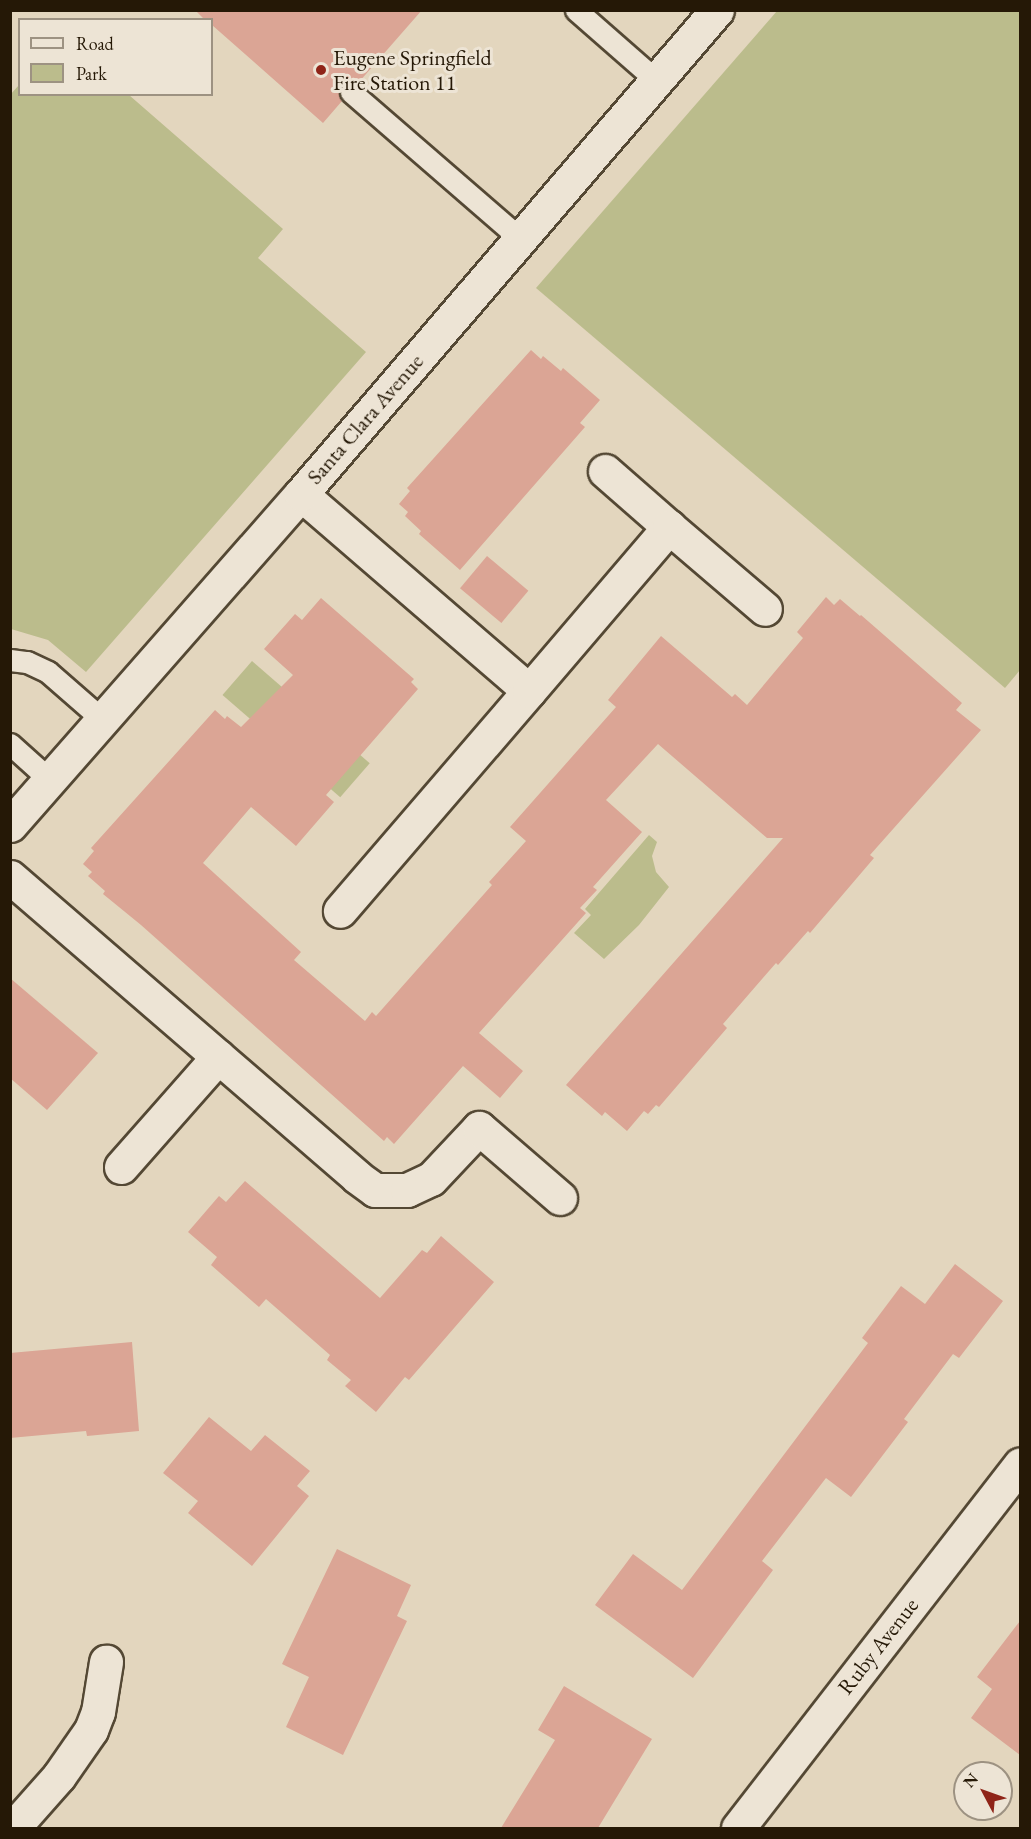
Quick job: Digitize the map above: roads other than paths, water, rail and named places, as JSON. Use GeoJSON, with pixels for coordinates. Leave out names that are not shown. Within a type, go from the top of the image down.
{"type":"FeatureCollection","features":[{"type":"Feature","properties":{"kind":"street","name":"Santa Clara Avenue"},"geometry":{"type":"LineString","coordinates":[[10,825],[301,494],[717,10]]}},
{"type":"Feature","properties":{"kind":"street"},"geometry":{"type":"LineString","coordinates":[[605,471],[765,609]]}},
{"type":"Feature","properties":{"kind":"street"},"geometry":{"type":"LineString","coordinates":[[301,494],[529,691]]}},
{"type":"Feature","properties":{"kind":"street"},"geometry":{"type":"LineString","coordinates":[[340,911],[669,527]]}},
{"type":"Feature","properties":{"kind":"street"},"geometry":{"type":"LineString","coordinates":[[10,877],[375,1190],[407,1190],[431,1179],[479,1128],[560,1198]]}},
{"type":"Feature","properties":{"kind":"street"},"geometry":{"type":"LineString","coordinates":[[121,1167],[218,1057]]}},
{"type":"Feature","properties":{"kind":"street","name":"Ruby Avenue"},"geometry":{"type":"LineString","coordinates":[[738,1828],[1020,1465]]}},
{"type":"Feature","properties":{"kind":"street"},"geometry":{"type":"LineString","coordinates":[[13,1828],[59,1776],[91,1730],[98,1712],[106,1662]]}},
{"type":"Feature","properties":{"kind":"lane"},"geometry":{"type":"LineString","coordinates":[[576,10],[657,81]]}},
{"type":"Feature","properties":{"kind":"lane"},"geometry":{"type":"LineString","coordinates":[[351,92],[521,239]]}},
{"type":"Feature","properties":{"kind":"lane"},"geometry":{"type":"LineString","coordinates":[[10,660],[27,662],[48,672],[103,720]]}},
{"type":"Feature","properties":{"kind":"lane"},"geometry":{"type":"LineString","coordinates":[[10,744],[50,780]]}},
{"type":"Feature","properties":{"kind":"place","name":"Eugene Springfield Fire Station 11"},"geometry":{"type":"Point","coordinates":[321,70]}}]}
